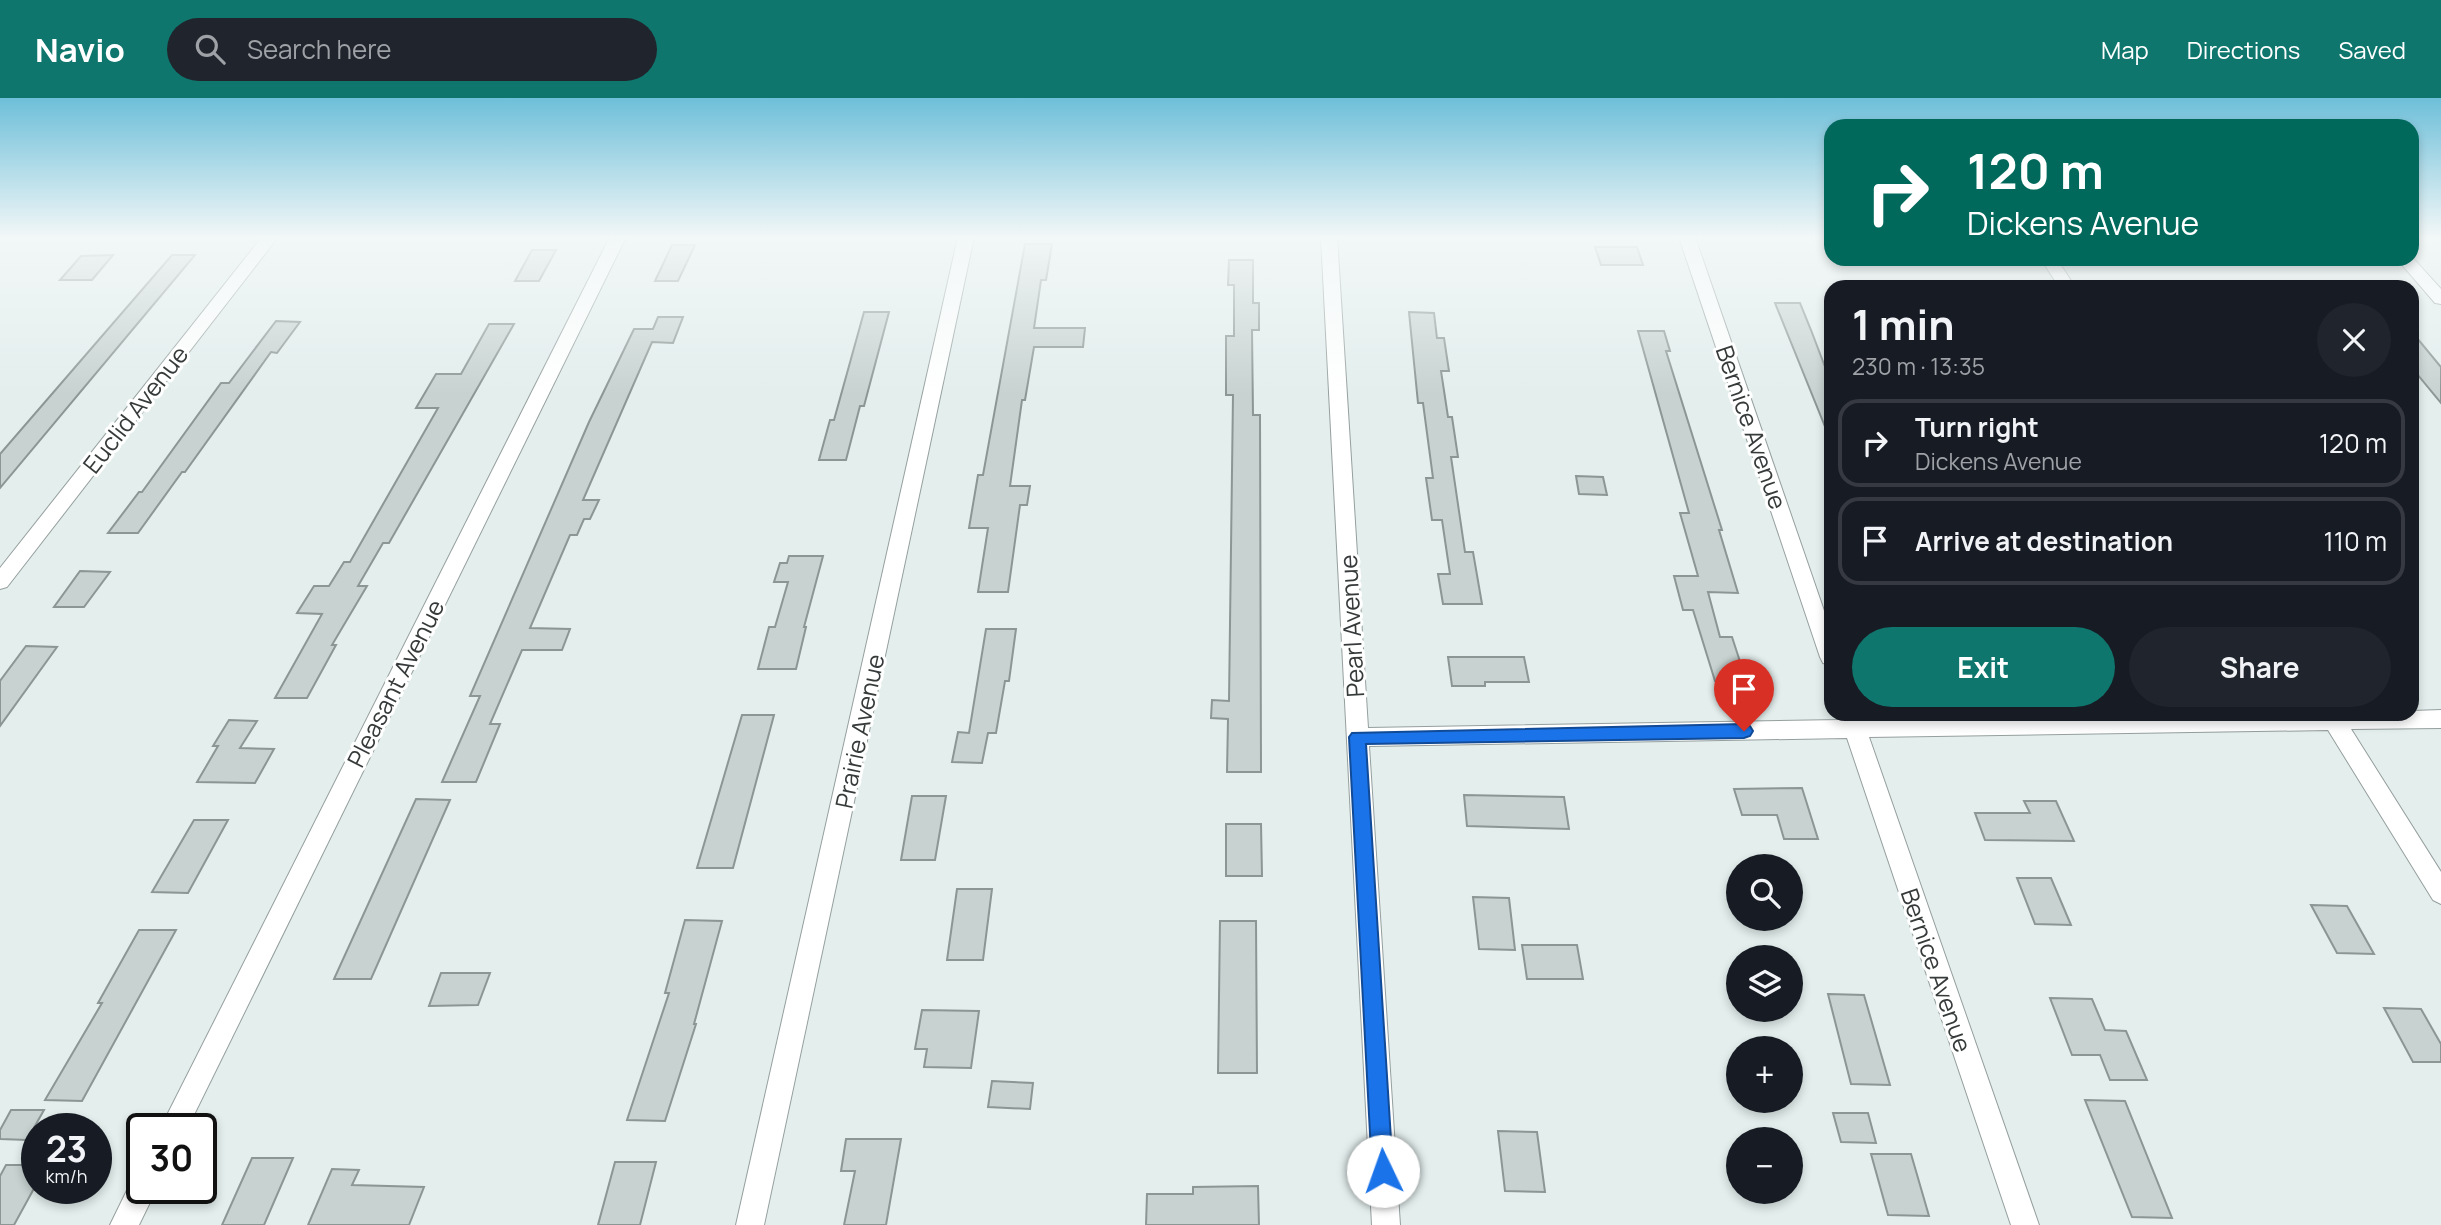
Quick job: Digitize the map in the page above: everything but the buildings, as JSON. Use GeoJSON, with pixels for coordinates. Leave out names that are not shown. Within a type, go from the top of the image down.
{"type":"FeatureCollection","features":[{"type":"Feature","properties":{"kind":"street","name":"Euclid Avenue"},"geometry":{"type":"LineString","coordinates":[[0,582],[229,290]]}},
{"type":"Feature","properties":{"kind":"street","name":"Pleasant Avenue"},"geometry":{"type":"LineString","coordinates":[[181,1113],[592,290]]}},
{"type":"Feature","properties":{"kind":"street","name":"Prairie Avenue"},"geometry":{"type":"LineString","coordinates":[[750,1225],[955,290]]}},
{"type":"Feature","properties":{"kind":"street","name":"Pearl Avenue"},"geometry":{"type":"LineString","coordinates":[[1332,290],[1386,1225]]}},
{"type":"Feature","properties":{"kind":"street","name":"Bernice Avenue"},"geometry":{"type":"LineString","coordinates":[[1705,290],[1824,639]]}},
{"type":"Feature","properties":{"kind":"street"},"geometry":{"type":"LineString","coordinates":[[2419,719],[2441,719]]}},
{"type":"Feature","properties":{"kind":"street"},"geometry":{"type":"LineString","coordinates":[[1357,737],[1948,721]]}},
{"type":"Feature","properties":{"kind":"street"},"geometry":{"type":"LineString","coordinates":[[2334,721],[2441,893]]}},
{"type":"Feature","properties":{"kind":"street","name":"Bernice Avenue"},"geometry":{"type":"LineString","coordinates":[[1852,722],[2025,1225]]}},
{"type":"Feature","properties":{"kind":"street"},"geometry":{"type":"LineString","coordinates":[[124,1225],[135,1204]]}},
{"type":"Feature","properties":{"kind":"route"},"geometry":{"type":"LineString","coordinates":[[1383,1171],[1357,737],[1744,731]]}}]}
